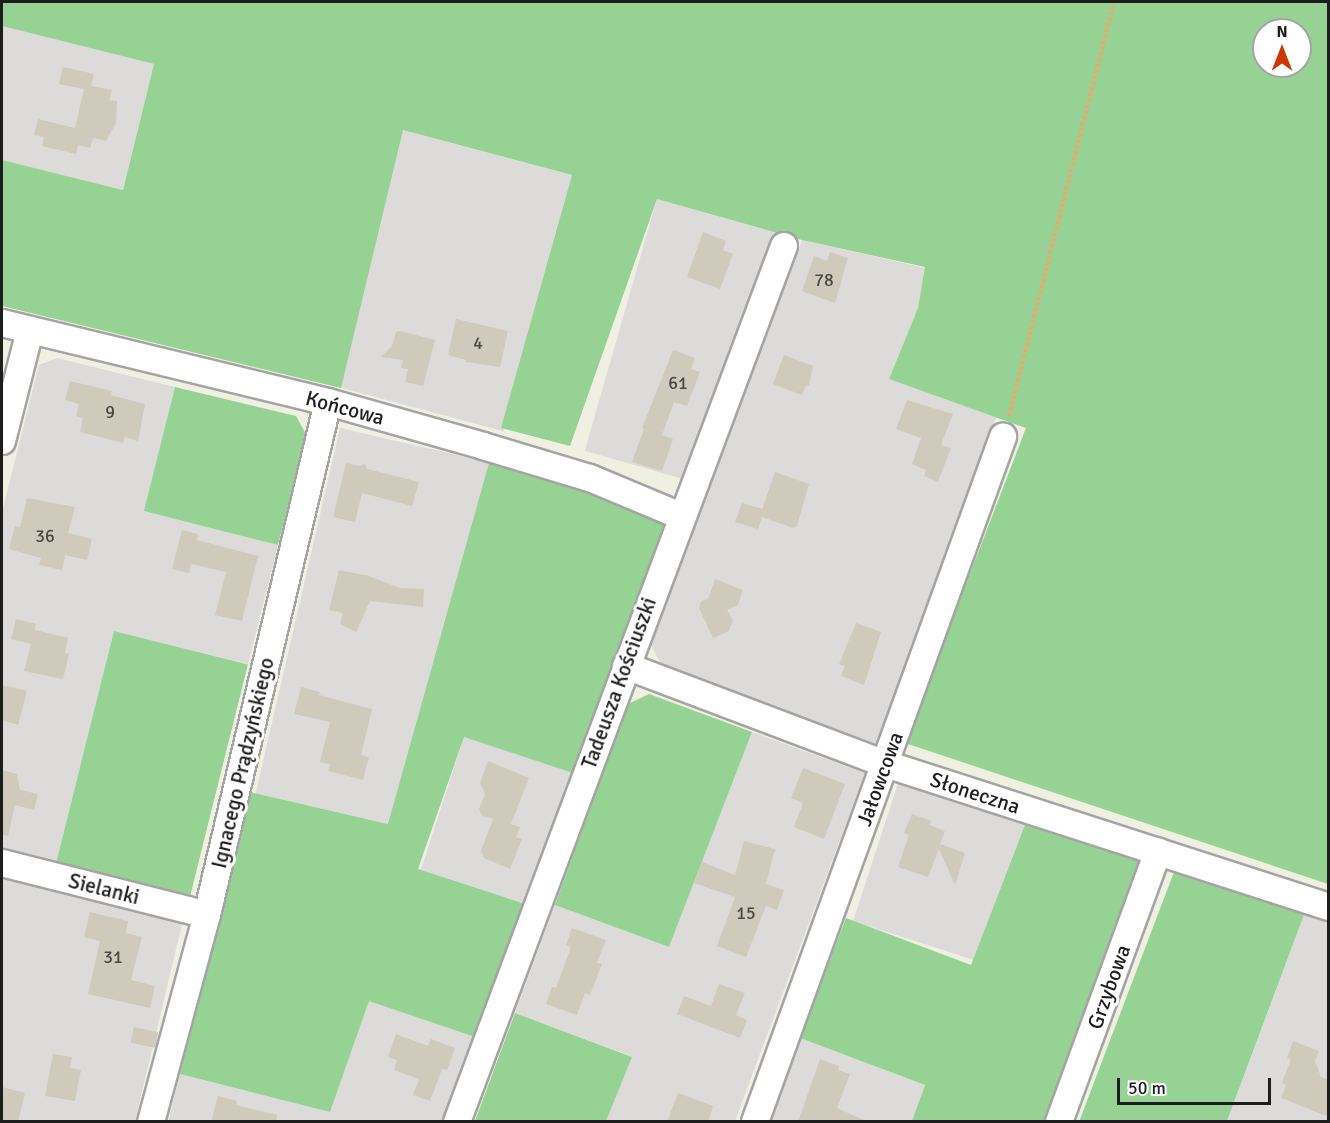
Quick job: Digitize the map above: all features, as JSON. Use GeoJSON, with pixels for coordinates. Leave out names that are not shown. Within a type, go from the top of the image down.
{"type":"FeatureCollection","features":[{"type":"Feature","properties":{"kind":"street","name":"Tadeusza Kościuszki"},"geometry":{"type":"LineString","coordinates":[[457,1122],[681,516],[784,246]]}},
{"type":"Feature","properties":{"kind":"street","name":"Końcowa"},"geometry":{"type":"LineString","coordinates":[[2,323],[328,402],[590,478],[681,516]]}},
{"type":"Feature","properties":{"kind":"street"},"geometry":{"type":"LineString","coordinates":[[2,441],[30,330]]}},
{"type":"Feature","properties":{"kind":"street","name":"Ignacego Prądzyńskiego"},"geometry":{"type":"LineString","coordinates":[[151,1122],[207,915],[328,402]]}},
{"type":"Feature","properties":{"kind":"street","name":"Jałowcowa"},"geometry":{"type":"LineString","coordinates":[[755,1122],[1003,437]]}},
{"type":"Feature","properties":{"kind":"street","name":"Słoneczna"},"geometry":{"type":"LineString","coordinates":[[626,666],[886,764],[1329,907]]}},
{"type":"Feature","properties":{"kind":"street","name":"Grzybowa"},"geometry":{"type":"LineString","coordinates":[[1059,1122],[1158,852]]}},
{"type":"Feature","properties":{"kind":"street","name":"Sielanki"},"geometry":{"type":"LineString","coordinates":[[2,863],[207,915]]}},
{"type":"Feature","properties":{"kind":"path"},"geometry":{"type":"LineString","coordinates":[[1003,437],[1114,2]]}},
{"type":"Feature","properties":{"kind":"shaded area"},"geometry":{"type":"Polygon","coordinates":[[[2,26],[154,64],[123,190],[2,160],[2,26]]]}},
{"type":"Feature","properties":{"kind":"shaded area"},"geometry":{"type":"Polygon","coordinates":[[[403,130],[572,175],[503,431],[334,386],[403,130]]]}},
{"type":"Feature","properties":{"kind":"shaded area"},"geometry":{"type":"Polygon","coordinates":[[[657,199],[774,233],[702,484],[585,451],[657,199]]]}},
{"type":"Feature","properties":{"kind":"shaded area"},"geometry":{"type":"Polygon","coordinates":[[[802,240],[925,268],[918,308],[889,379],[996,417],[879,745],[661,665],[651,644],[802,240]]]}},
{"type":"Feature","properties":{"kind":"shaded area"},"geometry":{"type":"Polygon","coordinates":[[[57,358],[175,387],[145,511],[278,545],[248,664],[114,631],[58,862],[2,849],[2,512],[39,365],[57,358]]]}},
{"type":"Feature","properties":{"kind":"shaded area"},"geometry":{"type":"Polygon","coordinates":[[[340,428],[489,462],[405,828],[256,793],[340,428]]]}},
{"type":"Feature","properties":{"kind":"shaded area"},"geometry":{"type":"Polygon","coordinates":[[[752,732],[865,773],[735,1121],[606,1121],[631,1056],[515,1013],[555,905],[669,947],[752,732]]]}},
{"type":"Feature","properties":{"kind":"shaded area"},"geometry":{"type":"Polygon","coordinates":[[[464,737],[573,773],[530,906],[421,870],[464,737]]]}},
{"type":"Feature","properties":{"kind":"shaded area"},"geometry":{"type":"Polygon","coordinates":[[[898,783],[1025,824],[981,962],[853,921],[898,783]]]}},
{"type":"Feature","properties":{"kind":"shaded area"},"geometry":{"type":"Polygon","coordinates":[[[2,875],[183,920],[135,1121],[2,1122],[2,875]]]}},
{"type":"Feature","properties":{"kind":"shaded area"},"geometry":{"type":"Polygon","coordinates":[[[1305,912],[1328,921],[1328,1121],[1227,1122],[1305,912]]]}},
{"type":"Feature","properties":{"kind":"shaded area"},"geometry":{"type":"Polygon","coordinates":[[[369,1000],[475,1037],[444,1121],[168,1122],[180,1074],[330,1112],[369,1000]]]}},
{"type":"Feature","properties":{"kind":"shaded area"},"geometry":{"type":"Polygon","coordinates":[[[800,1038],[925,1085],[912,1121],[770,1122],[800,1038]]]}},
{"type":"Feature","properties":{"kind":"green space"},"geometry":{"type":"Polygon","coordinates":[[[2,2],[1328,2],[1328,884],[905,743],[1026,428],[889,379],[918,308],[925,267],[802,240],[657,199],[570,446],[501,428],[572,175],[403,130],[341,388],[2,306],[2,160],[123,190],[154,64],[2,26],[2,2]]]}},
{"type":"Feature","properties":{"kind":"green space"},"geometry":{"type":"Polygon","coordinates":[[[175,387],[296,416],[306,434],[278,545],[144,511],[175,387]]]}},
{"type":"Feature","properties":{"kind":"green space"},"geometry":{"type":"Polygon","coordinates":[[[489,463],[554,479],[667,521],[573,773],[464,737],[418,869],[525,904],[475,1037],[369,1001],[330,1112],[180,1074],[250,792],[388,824],[489,463]]]}},
{"type":"Feature","properties":{"kind":"green space"},"geometry":{"type":"Polygon","coordinates":[[[114,631],[248,664],[190,895],[56,862],[114,631]]]}},
{"type":"Feature","properties":{"kind":"green space"},"geometry":{"type":"Polygon","coordinates":[[[649,694],[752,732],[669,947],[555,905],[628,704],[649,694]]]}},
{"type":"Feature","properties":{"kind":"green space"},"geometry":{"type":"Polygon","coordinates":[[[1025,825],[1142,862],[1045,1121],[912,1121],[925,1085],[800,1038],[846,918],[971,965],[1025,825]]]}},
{"type":"Feature","properties":{"kind":"green space"},"geometry":{"type":"Polygon","coordinates":[[[1174,872],[1305,912],[1227,1121],[1079,1122],[1174,872]]]}},
{"type":"Feature","properties":{"kind":"green space"},"geometry":{"type":"Polygon","coordinates":[[[515,1013],[632,1057],[606,1121],[475,1121],[515,1013]]]}},
{"type":"Feature","properties":{"kind":"building"},"geometry":{"type":"Polygon","coordinates":[[[63,67],[94,74],[91,86],[112,90],[109,100],[117,101],[116,123],[106,141],[93,138],[90,148],[78,145],[76,154],[42,146],[44,137],[34,135],[38,119],[75,128],[84,89],[59,84],[63,67]]]}},
{"type":"Feature","properties":{"kind":"building"},"geometry":{"type":"Polygon","coordinates":[[[703,232],[726,241],[723,250],[733,254],[720,289],[687,277],[703,232]]]}},
{"type":"Feature","properties":{"kind":"building"},"geometry":{"type":"Polygon","coordinates":[[[830,252],[848,258],[835,303],[802,291],[814,256],[827,261],[830,252]]]}},
{"type":"Feature","properties":{"kind":"building"},"geometry":{"type":"Polygon","coordinates":[[[456,319],[508,331],[500,367],[466,362],[466,360],[448,355],[456,319]]]}},
{"type":"Feature","properties":{"kind":"building"},"geometry":{"type":"Polygon","coordinates":[[[396,332],[435,340],[423,386],[405,382],[408,369],[401,368],[403,360],[381,357],[392,346],[396,332]]]}},
{"type":"Feature","properties":{"kind":"building"},"geometry":{"type":"Polygon","coordinates":[[[673,350],[695,358],[691,369],[700,372],[687,406],[674,402],[662,435],[673,439],[662,471],[632,462],[644,429],[642,428],[673,350]]]}},
{"type":"Feature","properties":{"kind":"building"},"geometry":{"type":"Polygon","coordinates":[[[784,355],[813,366],[809,385],[805,387],[802,395],[773,384],[784,355]]]}},
{"type":"Feature","properties":{"kind":"building"},"geometry":{"type":"Polygon","coordinates":[[[70,381],[112,391],[111,395],[145,404],[138,441],[125,437],[123,443],[80,432],[83,418],[76,416],[79,404],[65,400],[70,381]]]}},
{"type":"Feature","properties":{"kind":"building"},"geometry":{"type":"Polygon","coordinates":[[[907,400],[953,414],[941,445],[951,448],[938,482],[924,476],[926,470],[912,464],[921,438],[896,429],[907,400]]]}},
{"type":"Feature","properties":{"kind":"building"},"geometry":{"type":"Polygon","coordinates":[[[346,463],[360,466],[365,464],[367,469],[419,482],[412,506],[362,493],[355,522],[333,517],[346,463]]]}},
{"type":"Feature","properties":{"kind":"building"},"geometry":{"type":"Polygon","coordinates":[[[775,472],[809,484],[797,526],[793,528],[762,517],[758,529],[735,522],[742,503],[762,509],[775,472]]]}},
{"type":"Feature","properties":{"kind":"building"},"geometry":{"type":"Polygon","coordinates":[[[27,498],[75,507],[68,533],[92,539],[87,560],[65,555],[62,570],[39,565],[41,558],[9,549],[15,526],[20,527],[27,498]]]}},
{"type":"Feature","properties":{"kind":"building"},"geometry":{"type":"Polygon","coordinates":[[[182,530],[198,534],[197,540],[258,556],[242,621],[215,615],[226,572],[191,564],[189,573],[172,569],[182,530]]]}},
{"type":"Feature","properties":{"kind":"building"},"geometry":{"type":"Polygon","coordinates":[[[339,570],[369,576],[400,588],[424,589],[423,607],[370,601],[356,632],[340,624],[343,613],[329,610],[339,570]]]}},
{"type":"Feature","properties":{"kind":"building"},"geometry":{"type":"Polygon","coordinates":[[[715,579],[743,590],[738,605],[727,610],[733,620],[729,631],[713,638],[699,608],[701,601],[708,599],[715,579]]]}},
{"type":"Feature","properties":{"kind":"building"},"geometry":{"type":"Polygon","coordinates":[[[16,619],[36,624],[35,630],[68,638],[65,653],[69,654],[63,679],[24,671],[31,644],[11,639],[16,619]]]}},
{"type":"Feature","properties":{"kind":"building"},"geometry":{"type":"Polygon","coordinates":[[[856,623],[881,632],[864,685],[841,676],[845,666],[839,664],[856,623]]]}},
{"type":"Feature","properties":{"kind":"building"},"geometry":{"type":"Polygon","coordinates":[[[2,685],[27,691],[18,725],[2,720],[2,685]]]}},
{"type":"Feature","properties":{"kind":"building"},"geometry":{"type":"Polygon","coordinates":[[[301,687],[320,692],[319,695],[372,709],[361,755],[369,757],[363,780],[328,771],[330,764],[320,762],[330,722],[294,714],[301,687]]]}},
{"type":"Feature","properties":{"kind":"building"},"geometry":{"type":"Polygon","coordinates":[[[488,761],[529,778],[511,824],[520,827],[516,837],[522,839],[510,869],[484,858],[481,851],[493,819],[482,816],[479,809],[485,794],[480,783],[488,761]]]}},
{"type":"Feature","properties":{"kind":"building"},"geometry":{"type":"Polygon","coordinates":[[[803,768],[845,784],[824,839],[794,827],[803,803],[791,798],[803,768]]]}},
{"type":"Feature","properties":{"kind":"building"},"geometry":{"type":"Polygon","coordinates":[[[2,770],[17,774],[20,790],[38,794],[34,810],[15,805],[8,836],[2,835],[2,770]]]}},
{"type":"Feature","properties":{"kind":"building"},"geometry":{"type":"Polygon","coordinates":[[[912,814],[931,821],[930,825],[945,831],[940,844],[965,853],[955,885],[939,849],[928,877],[898,867],[909,835],[904,833],[912,814]]]}},
{"type":"Feature","properties":{"kind":"building"},"geometry":{"type":"Polygon","coordinates":[[[744,841],[775,849],[766,884],[784,890],[777,910],[766,906],[746,957],[717,946],[735,897],[694,883],[702,862],[735,875],[744,841]]]}},
{"type":"Feature","properties":{"kind":"building"},"geometry":{"type":"Polygon","coordinates":[[[90,912],[128,921],[126,933],[142,937],[131,980],[155,986],[150,1008],[88,994],[100,941],[84,937],[90,912]]]}},
{"type":"Feature","properties":{"kind":"building"},"geometry":{"type":"Polygon","coordinates":[[[572,928],[606,940],[597,963],[602,964],[590,995],[585,993],[577,1015],[546,1004],[552,987],[556,988],[571,947],[566,945],[572,928]]]}},
{"type":"Feature","properties":{"kind":"building"},"geometry":{"type":"Polygon","coordinates":[[[719,984],[745,993],[736,1015],[747,1020],[740,1038],[677,1014],[684,996],[711,1006],[719,984]]]}},
{"type":"Feature","properties":{"kind":"building"},"geometry":{"type":"Polygon","coordinates":[[[134,1027],[158,1032],[155,1048],[131,1043],[134,1027]]]}},
{"type":"Feature","properties":{"kind":"building"},"geometry":{"type":"Polygon","coordinates":[[[396,1034],[428,1046],[431,1039],[455,1048],[447,1070],[442,1069],[430,1101],[413,1095],[419,1079],[394,1070],[397,1060],[388,1057],[396,1034]]]}},
{"type":"Feature","properties":{"kind":"building"},"geometry":{"type":"Polygon","coordinates":[[[1293,1041],[1319,1051],[1315,1061],[1321,1077],[1329,1080],[1329,1117],[1281,1098],[1286,1085],[1282,1083],[1291,1059],[1287,1058],[1293,1041]]]}},
{"type":"Feature","properties":{"kind":"building"},"geometry":{"type":"Polygon","coordinates":[[[53,1054],[72,1057],[70,1068],[81,1070],[75,1101],[45,1096],[53,1054]]]}},
{"type":"Feature","properties":{"kind":"building"},"geometry":{"type":"Polygon","coordinates":[[[820,1059],[839,1066],[838,1070],[850,1074],[837,1108],[868,1122],[798,1122],[820,1059]]]}},
{"type":"Feature","properties":{"kind":"building"},"geometry":{"type":"Polygon","coordinates":[[[2,1087],[25,1093],[18,1122],[2,1122],[2,1087]]]}},
{"type":"Feature","properties":{"kind":"building"},"geometry":{"type":"Polygon","coordinates":[[[678,1093],[713,1106],[708,1122],[667,1122],[678,1093]]]}},
{"type":"Feature","properties":{"kind":"building"},"geometry":{"type":"Polygon","coordinates":[[[218,1096],[237,1101],[236,1105],[277,1115],[276,1122],[211,1122],[218,1096]]]}}]}
